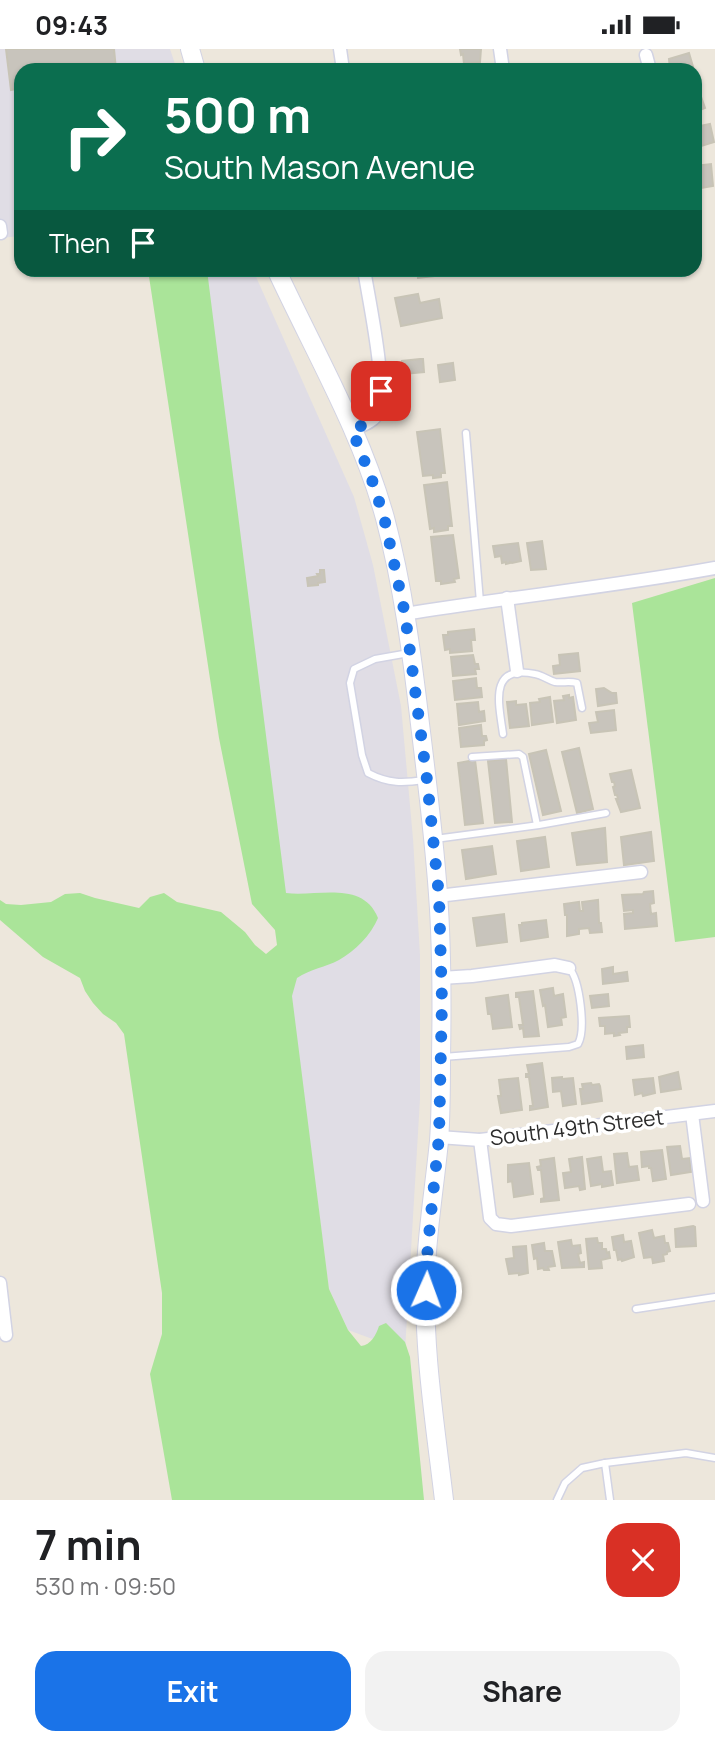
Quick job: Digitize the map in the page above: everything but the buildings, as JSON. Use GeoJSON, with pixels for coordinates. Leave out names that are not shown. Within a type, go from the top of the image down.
{"type":"FeatureCollection","features":[{"type":"Feature","properties":{"kind":"main road"},"geometry":{"type":"LineString","coordinates":[[280,277],[337,392],[372,480],[384,517],[411,653],[439,896],[439,1137],[426,1268],[426,1312],[444,1500]]}},
{"type":"Feature","properties":{"kind":"street"},"geometry":{"type":"LineString","coordinates":[[646,55],[648,63]]}},
{"type":"Feature","properties":{"kind":"street"},"geometry":{"type":"LineString","coordinates":[[352,430],[374,417],[381,397],[365,277]]}},
{"type":"Feature","properties":{"kind":"street"},"geometry":{"type":"LineString","coordinates":[[405,614],[715,568]]}},
{"type":"Feature","properties":{"kind":"street"},"geometry":{"type":"LineString","coordinates":[[507,598],[517,671]]}},
{"type":"Feature","properties":{"kind":"street"},"geometry":{"type":"LineString","coordinates":[[439,896],[641,872]]}},
{"type":"Feature","properties":{"kind":"street"},"geometry":{"type":"LineString","coordinates":[[441,978],[555,965],[569,968]]}},
{"type":"Feature","properties":{"kind":"street","name":"South 49th Street"},"geometry":{"type":"LineString","coordinates":[[439,1137],[480,1140],[715,1111]]}},
{"type":"Feature","properties":{"kind":"street"},"geometry":{"type":"LineString","coordinates":[[692,1114],[703,1201]]}},
{"type":"Feature","properties":{"kind":"street"},"geometry":{"type":"LineString","coordinates":[[480,1140],[490,1218],[496,1224],[511,1226],[689,1204]]}},
{"type":"Feature","properties":{"kind":"street"},"geometry":{"type":"LineString","coordinates":[[0,1283],[6,1335]]}},
{"type":"Feature","properties":{"kind":"lane"},"geometry":{"type":"LineString","coordinates":[[466,433],[480,602]]}},
{"type":"Feature","properties":{"kind":"lane"},"geometry":{"type":"LineString","coordinates":[[411,653],[375,659],[354,669],[350,683],[362,755],[368,773],[382,781],[427,780]]}},
{"type":"Feature","properties":{"kind":"lane"},"geometry":{"type":"LineString","coordinates":[[503,734],[498,692],[505,678],[517,671],[538,674],[557,682],[577,683],[583,708]]}},
{"type":"Feature","properties":{"kind":"lane"},"geometry":{"type":"LineString","coordinates":[[472,757],[510,753],[523,757],[537,825]]}},
{"type":"Feature","properties":{"kind":"lane"},"geometry":{"type":"LineString","coordinates":[[433,839],[606,813]]}},
{"type":"Feature","properties":{"kind":"lane"},"geometry":{"type":"LineString","coordinates":[[441,1057],[569,1047],[578,1044],[582,1028],[579,998],[575,977],[569,968]]}},
{"type":"Feature","properties":{"kind":"lane"},"geometry":{"type":"LineString","coordinates":[[636,1309],[715,1297]]}},
{"type":"Feature","properties":{"kind":"lane"},"geometry":{"type":"LineString","coordinates":[[557,1500],[565,1483],[582,1468],[686,1453],[715,1458]]}},
{"type":"Feature","properties":{"kind":"lane"},"geometry":{"type":"LineString","coordinates":[[606,1463],[610,1500]]}},
{"type":"Feature","properties":{"kind":"shaded area"},"geometry":{"type":"Polygon","coordinates":[[[0,49],[170,49],[175,63],[14,63],[14,237],[0,238],[0,49]]]}},
{"type":"Feature","properties":{"kind":"shaded area"},"geometry":{"type":"Polygon","coordinates":[[[197,277],[256,277],[354,497],[373,565],[401,706],[420,955],[420,1099],[405,1351],[348,1330],[329,1289],[197,277]]]}},
{"type":"Feature","properties":{"kind":"green space"},"geometry":{"type":"Polygon","coordinates":[[[149,277],[208,277],[286,893],[350,894],[371,906],[378,918],[367,936],[351,952],[297,978],[292,996],[329,1289],[348,1330],[361,1346],[370,1342],[379,1326],[386,1323],[405,1342],[410,1357],[424,1500],[172,1500],[150,1374],[162,1334],[162,1293],[124,1034],[116,1023],[93,1003],[80,978],[43,957],[0,920],[0,900],[6,904],[21,905],[51,902],[65,894],[80,893],[139,908],[150,897],[164,893],[177,902],[221,912],[266,954],[277,945],[275,930],[252,904],[219,738],[149,277]]]}},
{"type":"Feature","properties":{"kind":"green space"},"geometry":{"type":"Polygon","coordinates":[[[715,578],[715,937],[675,942],[632,603],[715,578]]]}},
{"type":"Feature","properties":{"kind":"route"},"geometry":{"type":"LineString","coordinates":[[381,391],[379,407],[374,417],[352,430],[384,517],[405,614],[439,896],[442,1001],[439,1137],[426,1290]]}}]}
